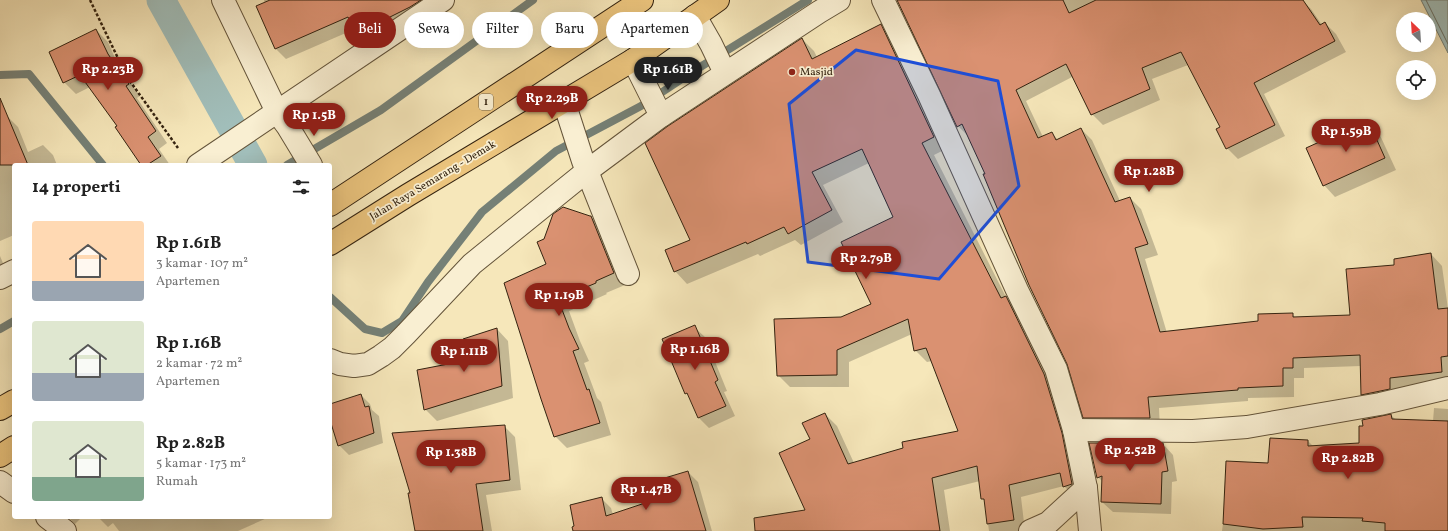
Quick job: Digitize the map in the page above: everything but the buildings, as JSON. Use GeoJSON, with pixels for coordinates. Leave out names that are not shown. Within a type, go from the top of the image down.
{"type":"FeatureCollection","features":[{"type":"Feature","properties":{"kind":"highway","name":"1"},"geometry":{"type":"LineString","coordinates":[[332,202],[642,0]]}},
{"type":"Feature","properties":{"kind":"highway","name":"Jalan Raya Semarang - Demak"},"geometry":{"type":"LineString","coordinates":[[701,12],[718,0]]}},
{"type":"Feature","properties":{"kind":"highway","name":"Jalan Raya Semarang - Demak"},"geometry":{"type":"LineString","coordinates":[[337,240],[408,195],[633,60],[650,48]]}},
{"type":"Feature","properties":{"kind":"highway"},"geometry":{"type":"LineString","coordinates":[[0,409],[12,402]]}},
{"type":"Feature","properties":{"kind":"highway"},"geometry":{"type":"LineString","coordinates":[[0,456],[12,448]]}},
{"type":"Feature","properties":{"kind":"street"},"geometry":{"type":"LineString","coordinates":[[223,0],[283,120],[310,163]]}},
{"type":"Feature","properties":{"kind":"street"},"geometry":{"type":"LineString","coordinates":[[190,159],[249,131],[283,120],[443,0]]}},
{"type":"Feature","properties":{"kind":"street"},"geometry":{"type":"LineString","coordinates":[[332,361],[340,364],[354,366],[368,364],[381,356],[392,348],[406,334],[472,264],[655,104],[723,68],[839,0]]}},
{"type":"Feature","properties":{"kind":"street"},"geometry":{"type":"LineString","coordinates":[[883,0],[929,95],[1017,290],[1056,369],[1074,430],[1086,488],[1090,531]]}},
{"type":"Feature","properties":{"kind":"street"},"geometry":{"type":"LineString","coordinates":[[703,30],[723,68]]}},
{"type":"Feature","properties":{"kind":"street"},"geometry":{"type":"LineString","coordinates":[[633,60],[655,104]]}},
{"type":"Feature","properties":{"kind":"street"},"geometry":{"type":"LineString","coordinates":[[564,102],[585,166],[628,274]]}},
{"type":"Feature","properties":{"kind":"street"},"geometry":{"type":"LineString","coordinates":[[0,278],[12,272]]}},
{"type":"Feature","properties":{"kind":"street"},"geometry":{"type":"LineString","coordinates":[[1074,430],[1193,431],[1247,427],[1380,404],[1448,388]]}},
{"type":"Feature","properties":{"kind":"street"},"geometry":{"type":"LineString","coordinates":[[0,482],[12,491]]}},
{"type":"Feature","properties":{"kind":"street"},"geometry":{"type":"LineString","coordinates":[[1030,531],[1048,523],[1086,488]]}},
{"type":"Feature","properties":{"kind":"street"},"geometry":{"type":"LineString","coordinates":[[50,519],[66,531]]}},
{"type":"Feature","properties":{"kind":"path"},"geometry":{"type":"LineString","coordinates":[[90,0],[127,77],[190,159]]}},
{"type":"Feature","properties":{"kind":"highlighted area"},"geometry":{"type":"Polygon","coordinates":[[[856,50],[998,81],[1019,186],[939,279],[808,262],[789,104],[856,50]]]}},
{"type":"Feature","properties":{"kind":"water"},"geometry":{"type":"Polygon","coordinates":[[[1421,0],[1448,0],[1448,53],[1436,29],[1436,12],[1427,12],[1421,0]]]}},
{"type":"Feature","properties":{"kind":"waterway"},"geometry":{"type":"LineString","coordinates":[[161,0],[252,163]]}},
{"type":"Feature","properties":{"kind":"waterway"},"geometry":{"type":"LineString","coordinates":[[290,163],[381,110],[533,0]]}},
{"type":"Feature","properties":{"kind":"waterway"},"geometry":{"type":"LineString","coordinates":[[332,299],[365,329],[382,333],[402,321],[428,282],[482,212],[556,151],[641,106],[697,69],[808,0]]}},
{"type":"Feature","properties":{"kind":"waterway"},"geometry":{"type":"LineString","coordinates":[[0,75],[29,74],[101,163]]}},
{"type":"Feature","properties":{"kind":"waterway"},"geometry":{"type":"LineString","coordinates":[[0,329],[12,322]]}},
{"type":"Feature","properties":{"kind":"place","name":"Masjid"},"geometry":{"type":"Point","coordinates":[792,72]}}]}
